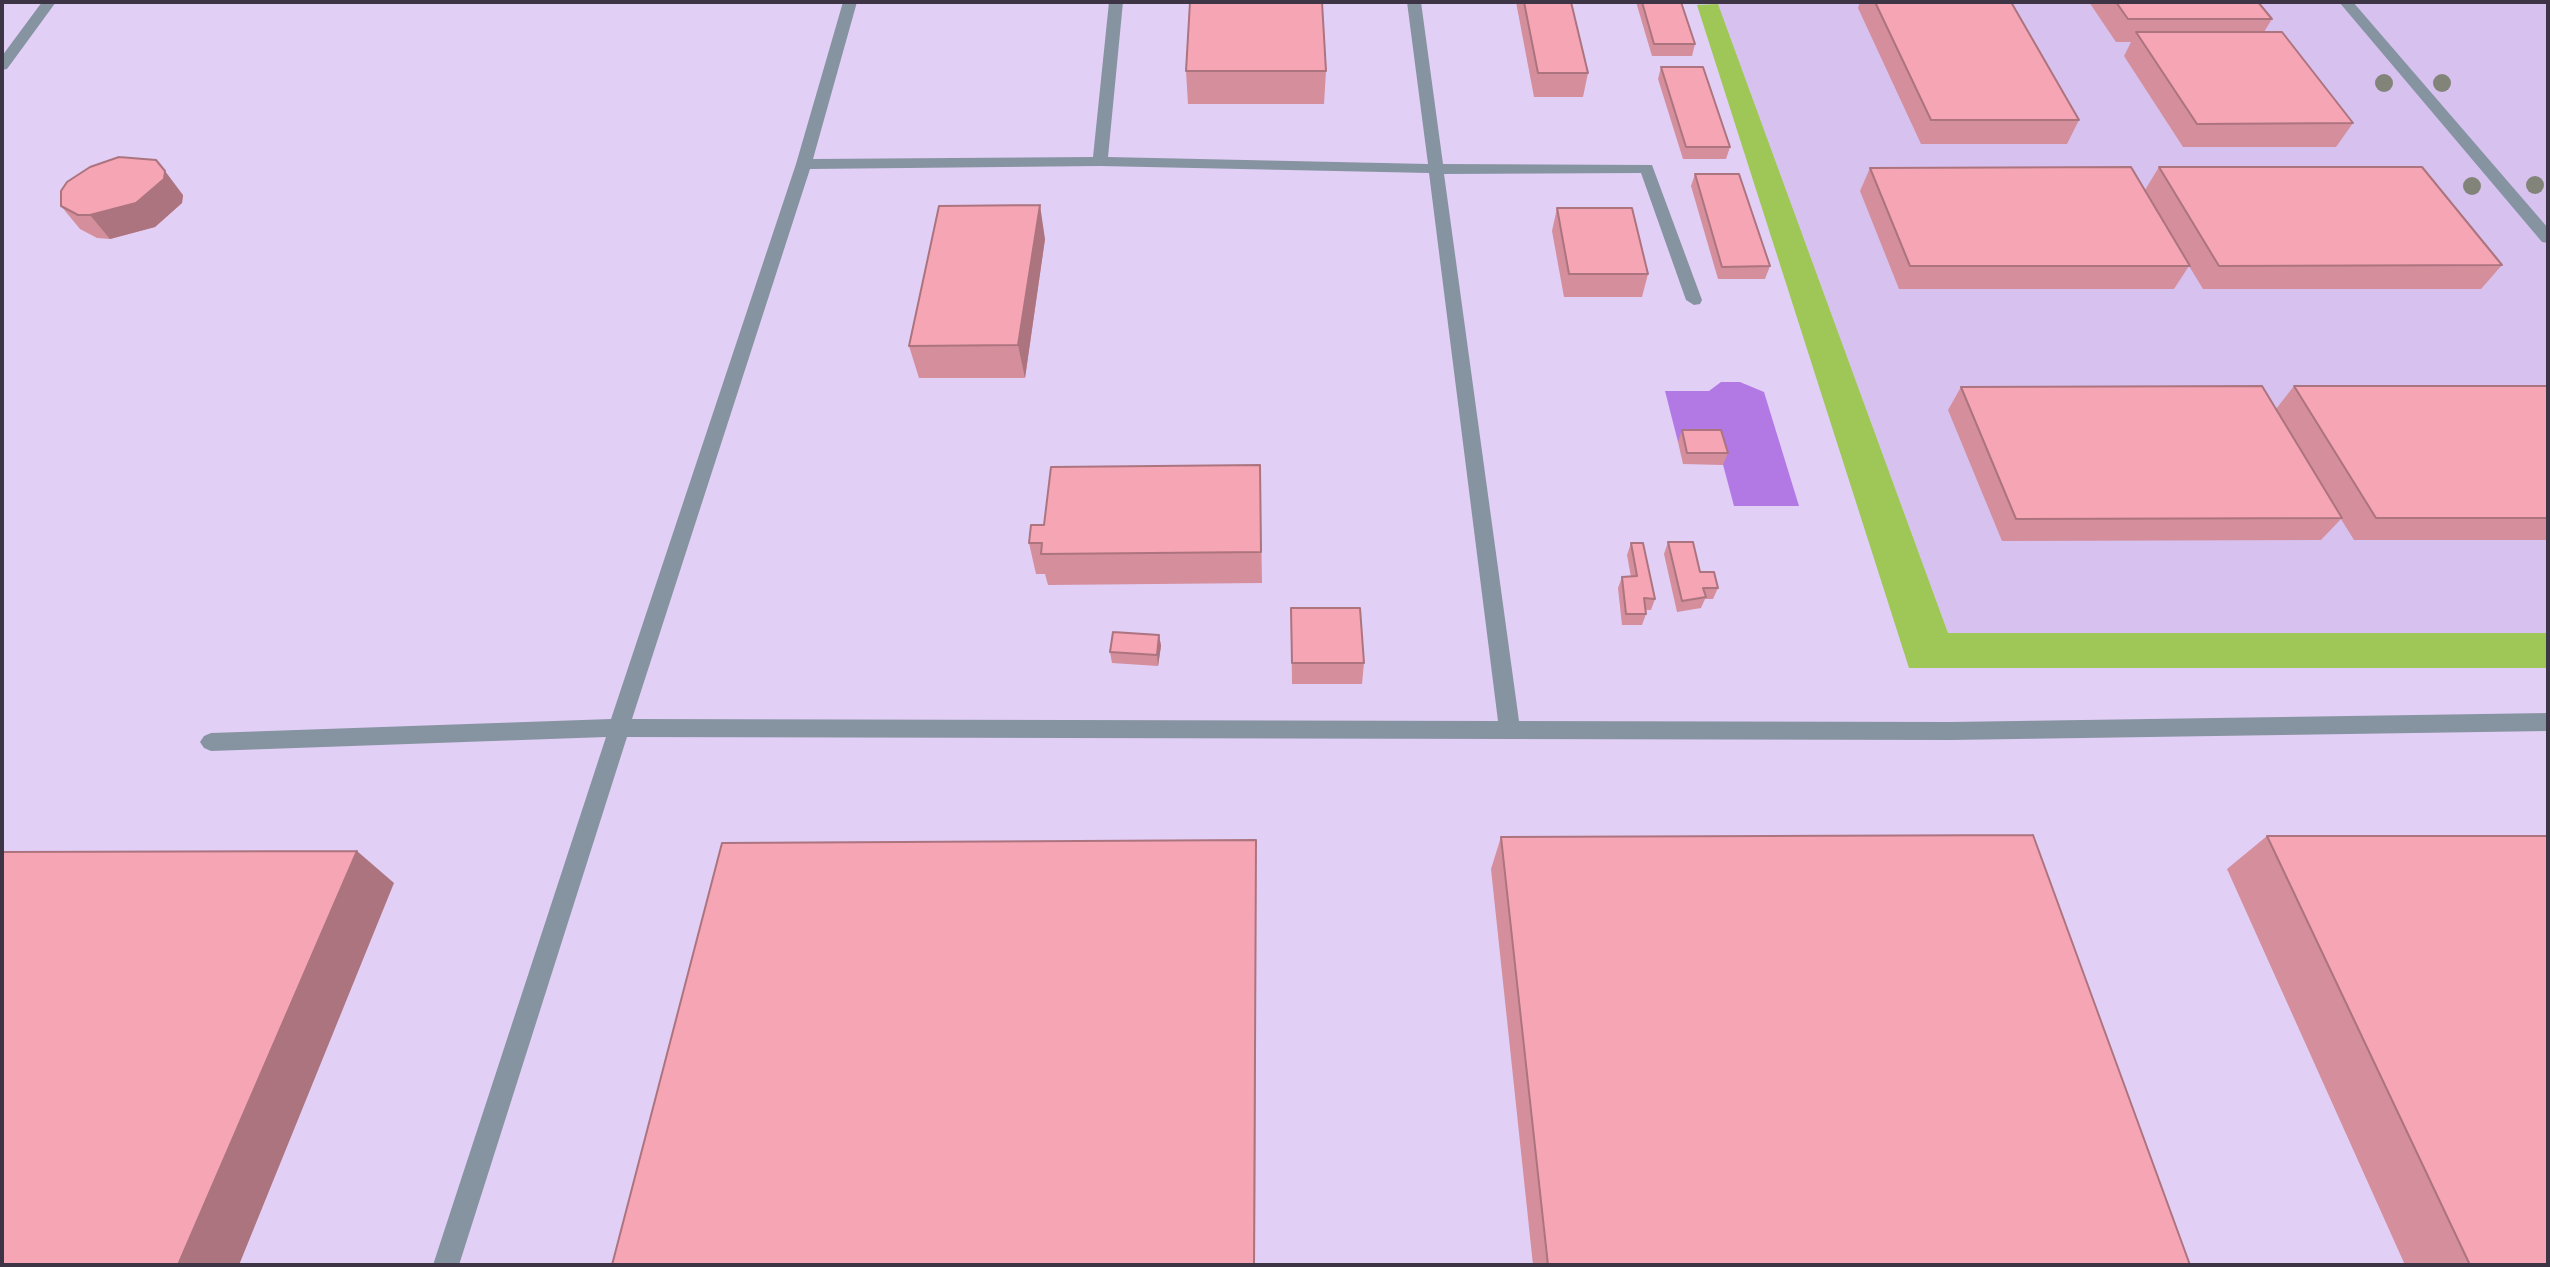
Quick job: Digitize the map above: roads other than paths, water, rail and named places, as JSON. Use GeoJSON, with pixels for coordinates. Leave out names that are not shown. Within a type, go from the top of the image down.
{"type":"FeatureCollection","features":[{"type":"Feature","properties":{"kind":"street"},"geometry":{"type":"LineString","coordinates":[[2,66],[49,2]]}},
{"type":"Feature","properties":{"kind":"street"},"geometry":{"type":"LineString","coordinates":[[446,1265],[804,164],[850,2]]}},
{"type":"Feature","properties":{"kind":"street"},"geometry":{"type":"LineString","coordinates":[[1100,161],[1116,2]]}},
{"type":"Feature","properties":{"kind":"street"},"geometry":{"type":"LineString","coordinates":[[1414,2],[1510,730]]}},
{"type":"Feature","properties":{"kind":"street"},"geometry":{"type":"LineString","coordinates":[[2346,2],[2548,238]]}},
{"type":"Feature","properties":{"kind":"street"},"geometry":{"type":"LineString","coordinates":[[804,164],[1100,161],[1435,169],[1647,168],[1694,300]]}},
{"type":"Feature","properties":{"kind":"street"},"geometry":{"type":"LineString","coordinates":[[211,742],[619,728],[1950,731],[2548,722]]}}]}
